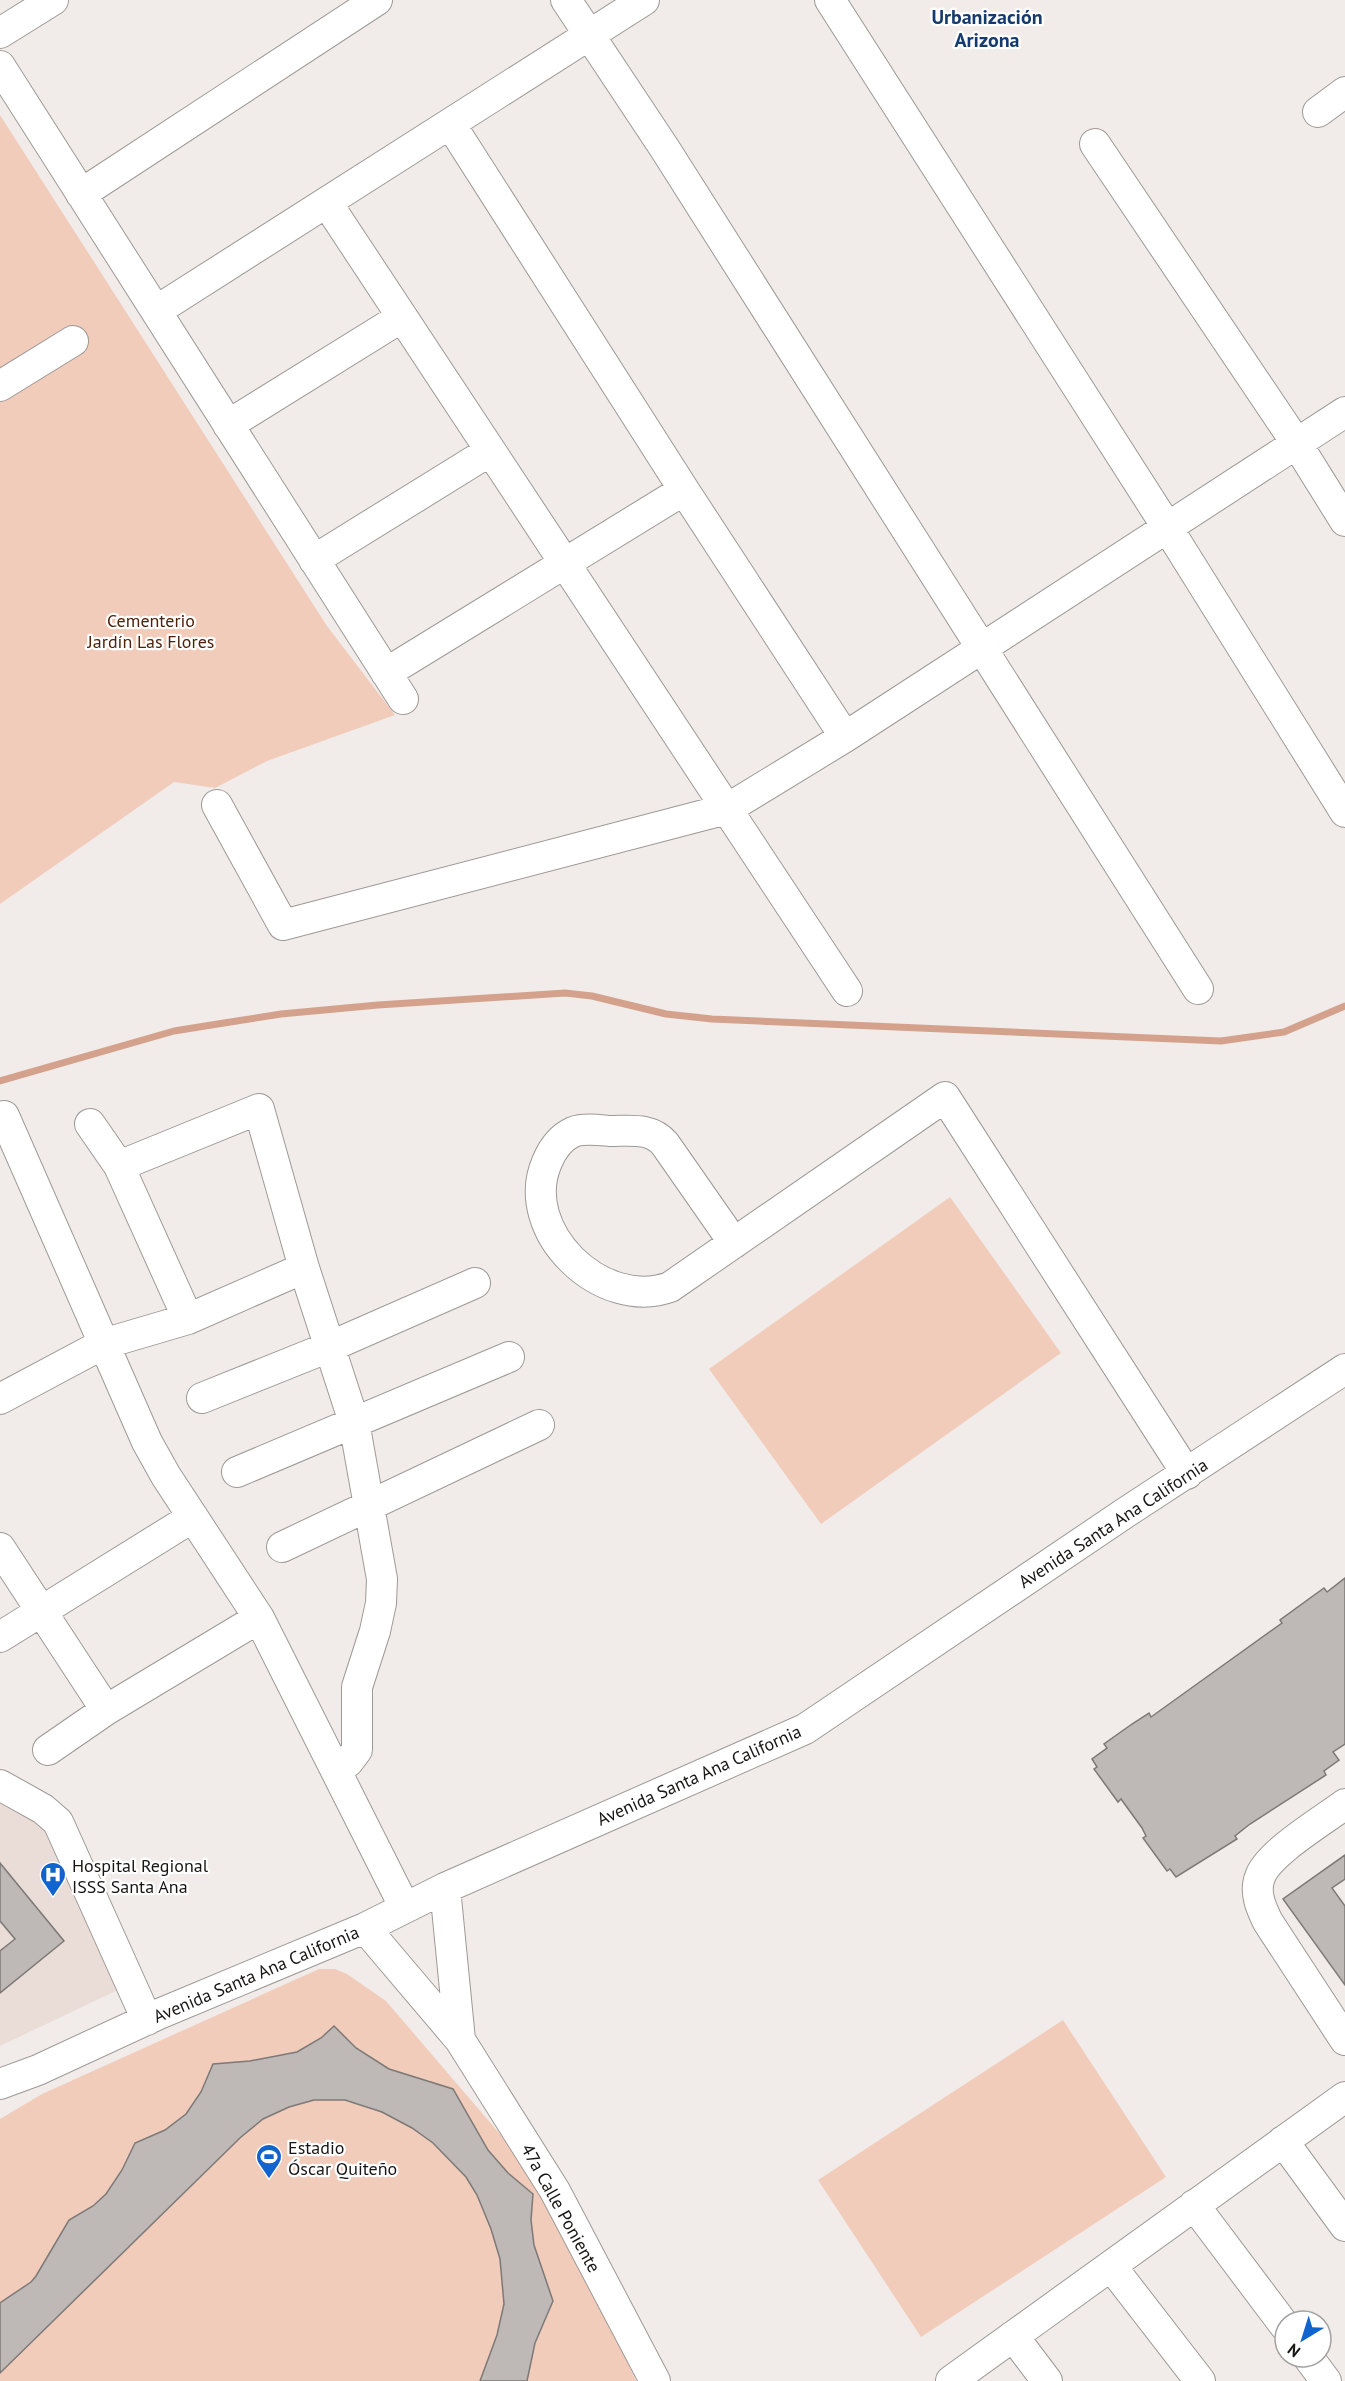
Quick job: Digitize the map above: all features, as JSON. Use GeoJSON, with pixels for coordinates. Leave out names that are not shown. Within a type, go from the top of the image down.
{"type":"FeatureCollection","features":[{"type":"Feature","properties":{"kind":"street"},"geometry":{"type":"LineString","coordinates":[[0,33],[53,0]]}},
{"type":"Feature","properties":{"kind":"street"},"geometry":{"type":"LineString","coordinates":[[81,194],[377,0]]}},
{"type":"Feature","properties":{"kind":"street"},"geometry":{"type":"LineString","coordinates":[[566,0],[665,149],[1198,988]]}},
{"type":"Feature","properties":{"kind":"street"},"geometry":{"type":"LineString","coordinates":[[156,311],[644,0]]}},
{"type":"Feature","properties":{"kind":"street"},"geometry":{"type":"LineString","coordinates":[[830,0],[1167,527],[1345,812]]}},
{"type":"Feature","properties":{"kind":"street"},"geometry":{"type":"LineString","coordinates":[[0,66],[403,699]]}},
{"type":"Feature","properties":{"kind":"street"},"geometry":{"type":"LineString","coordinates":[[1318,112],[1345,92]]}},
{"type":"Feature","properties":{"kind":"street"},"geometry":{"type":"LineString","coordinates":[[450,125],[845,737]]}},
{"type":"Feature","properties":{"kind":"street"},"geometry":{"type":"LineString","coordinates":[[1095,144],[1297,444],[1345,521]]}},
{"type":"Feature","properties":{"kind":"street"},"geometry":{"type":"LineString","coordinates":[[327,203],[847,991]]}},
{"type":"Feature","properties":{"kind":"street"},"geometry":{"type":"LineString","coordinates":[[228,425],[402,317]]}},
{"type":"Feature","properties":{"kind":"street"},"geometry":{"type":"LineString","coordinates":[[0,386],[73,341]]}},
{"type":"Feature","properties":{"kind":"street"},"geometry":{"type":"LineString","coordinates":[[217,805],[283,925],[727,809],[845,737],[1345,412]]}},
{"type":"Feature","properties":{"kind":"street"},"geometry":{"type":"LineString","coordinates":[[314,560],[490,451]]}},
{"type":"Feature","properties":{"kind":"street"},"geometry":{"type":"LineString","coordinates":[[386,673],[684,490]]}},
{"type":"Feature","properties":{"kind":"street"},"geometry":{"type":"LineString","coordinates":[[734,1243],[665,1144],[650,1132],[598,1130],[573,1132],[553,1149],[541,1176],[539,1189],[546,1226],[568,1256],[602,1282],[623,1290],[648,1293],[670,1287],[734,1243],[945,1097],[1187,1474]]}},
{"type":"Feature","properties":{"kind":"street"},"geometry":{"type":"LineString","coordinates":[[118,1166],[259,1109],[304,1268],[354,1422],[382,1579],[381,1602],[370,1652],[357,1687],[357,1750],[348,1762],[335,1769]]}},
{"type":"Feature","properties":{"kind":"street"},"geometry":{"type":"LineString","coordinates":[[4,1116],[147,1442],[259,1618],[405,1908]]}},
{"type":"Feature","properties":{"kind":"street"},"geometry":{"type":"LineString","coordinates":[[90,1124],[118,1166],[188,1319]]}},
{"type":"Feature","properties":{"kind":"street"},"geometry":{"type":"LineString","coordinates":[[3,1388],[103,1344],[188,1319],[304,1268]]}},
{"type":"Feature","properties":{"kind":"street"},"geometry":{"type":"LineString","coordinates":[[202,1398],[329,1347],[475,1283]]}},
{"type":"Feature","properties":{"kind":"street"},"geometry":{"type":"LineString","coordinates":[[237,1472],[509,1357]]}},
{"type":"Feature","properties":{"kind":"street","name":"Avenida Santa Ana California"},"geometry":{"type":"LineString","coordinates":[[0,2084],[38,2070],[147,2020],[365,1928],[445,1888],[805,1729],[1125,1513],[1345,1369]]}},
{"type":"Feature","properties":{"kind":"street"},"geometry":{"type":"LineString","coordinates":[[282,1546],[539,1425]]}},
{"type":"Feature","properties":{"kind":"street"},"geometry":{"type":"LineString","coordinates":[[0,1637],[193,1517]]}},
{"type":"Feature","properties":{"kind":"street"},"geometry":{"type":"LineString","coordinates":[[0,1548],[106,1710]]}},
{"type":"Feature","properties":{"kind":"street"},"geometry":{"type":"LineString","coordinates":[[48,1750],[106,1710],[259,1618]]}},
{"type":"Feature","properties":{"kind":"street"},"geometry":{"type":"LineString","coordinates":[[0,1785],[43,1809],[58,1822],[147,2020]]}},
{"type":"Feature","properties":{"kind":"street"},"geometry":{"type":"LineString","coordinates":[[1345,1804],[1270,1861],[1258,1879],[1258,1895],[1260,1906],[1268,1922],[1345,2040]]}},
{"type":"Feature","properties":{"kind":"street","name":"47a Calle Poniente"},"geometry":{"type":"LineString","coordinates":[[445,1888],[460,2040]]}},
{"type":"Feature","properties":{"kind":"street","name":"47a Calle Poniente"},"geometry":{"type":"LineString","coordinates":[[365,1928],[460,2040],[555,2191],[655,2381]]}},
{"type":"Feature","properties":{"kind":"street"},"geometry":{"type":"LineString","coordinates":[[951,2381],[1345,2097]]}},
{"type":"Feature","properties":{"kind":"street"},"geometry":{"type":"LineString","coordinates":[[1283,2141],[1345,2226]]}},
{"type":"Feature","properties":{"kind":"street"},"geometry":{"type":"LineString","coordinates":[[1194,2205],[1273,2310]]}},
{"type":"Feature","properties":{"kind":"street"},"geometry":{"type":"LineString","coordinates":[[1111,2266],[1200,2381]]}},
{"type":"Feature","properties":{"kind":"street"},"geometry":{"type":"LineString","coordinates":[[1013,2336],[1047,2381]]}},
{"type":"Feature","properties":{"kind":"shaded area","name":"Hospital Regional ISSS Santa Ana"},"geometry":{"type":"Polygon","coordinates":[[[0,1778],[70,1817],[143,1978],[0,2046],[0,1778]]]}},
{"type":"Feature","properties":{"kind":"green space","name":"Cementerio Jardín Las Flores"},"geometry":{"type":"Polygon","coordinates":[[[0,115],[327,626],[395,715],[267,761],[215,788],[174,782],[0,904],[0,115]]]}},
{"type":"Feature","properties":{"kind":"green space"},"geometry":{"type":"Polygon","coordinates":[[[950,1197],[1061,1353],[821,1524],[709,1369],[950,1197]]]}},
{"type":"Feature","properties":{"kind":"green space","name":"Estadio Óscar Quiteño"},"geometry":{"type":"Polygon","coordinates":[[[319,1969],[335,1969],[347,1974],[386,2001],[529,2168],[570,2235],[636,2381],[0,2381],[0,2119],[42,2094],[319,1969]]]}},
{"type":"Feature","properties":{"kind":"green space"},"geometry":{"type":"Polygon","coordinates":[[[1063,2020],[1166,2177],[921,2337],[818,2180],[1063,2020]]]}},
{"type":"Feature","properties":{"kind":"building"},"geometry":{"type":"Polygon","coordinates":[[[1345,1578],[1345,1744],[1333,1752],[1339,1760],[1324,1771],[1326,1775],[1250,1824],[1235,1836],[1237,1839],[1176,1877],[1170,1869],[1167,1871],[1143,1838],[1146,1836],[1142,1828],[1121,1799],[1118,1802],[1094,1769],[1097,1767],[1092,1759],[1107,1748],[1104,1744],[1149,1713],[1151,1717],[1282,1623],[1280,1620],[1324,1588],[1327,1592],[1345,1578]]]}},
{"type":"Feature","properties":{"kind":"building"},"geometry":{"type":"Polygon","coordinates":[[[1345,1855],[1345,1879],[1332,1888],[1345,1906],[1345,1985],[1283,1899],[1345,1855]]]}},
{"type":"Feature","properties":{"kind":"building"},"geometry":{"type":"Polygon","coordinates":[[[0,1863],[64,1941],[0,1993],[0,1951],[15,1939],[0,1921],[0,1863]]]}},
{"type":"Feature","properties":{"kind":"building"},"geometry":{"type":"Polygon","coordinates":[[[334,2026],[356,2048],[389,2069],[453,2089],[488,2150],[508,2173],[533,2194],[531,2220],[534,2245],[553,2301],[535,2343],[527,2381],[480,2381],[497,2335],[504,2304],[500,2259],[477,2195],[466,2177],[433,2143],[412,2128],[382,2112],[345,2100],[314,2100],[289,2107],[263,2119],[241,2137],[0,2373],[0,2303],[31,2282],[36,2276],[69,2220],[93,2206],[106,2194],[122,2170],[135,2143],[165,2130],[186,2114],[201,2092],[213,2064],[250,2061],[297,2052],[321,2038],[334,2026]]]}},
{"type":"Feature","properties":{"kind":"waterway"},"geometry":{"type":"LineString","coordinates":[[0,1081],[174,1031],[281,1014],[378,1005],[565,993],[592,996],[666,1014],[712,1019],[1221,1041],[1284,1032],[1345,1006]]}},
{"type":"Feature","properties":{"kind":"place","name":"Hospital Regional ISSS Santa Ana"},"geometry":{"type":"Point","coordinates":[53,1898]}},
{"type":"Feature","properties":{"kind":"place","name":"Estadio Óscar Quiteño"},"geometry":{"type":"Point","coordinates":[269,2180]}},
{"type":"Feature","properties":{"kind":"district","name":"Urbanización Arizona"},"geometry":{"type":"Point","coordinates":[987,28]}}]}
